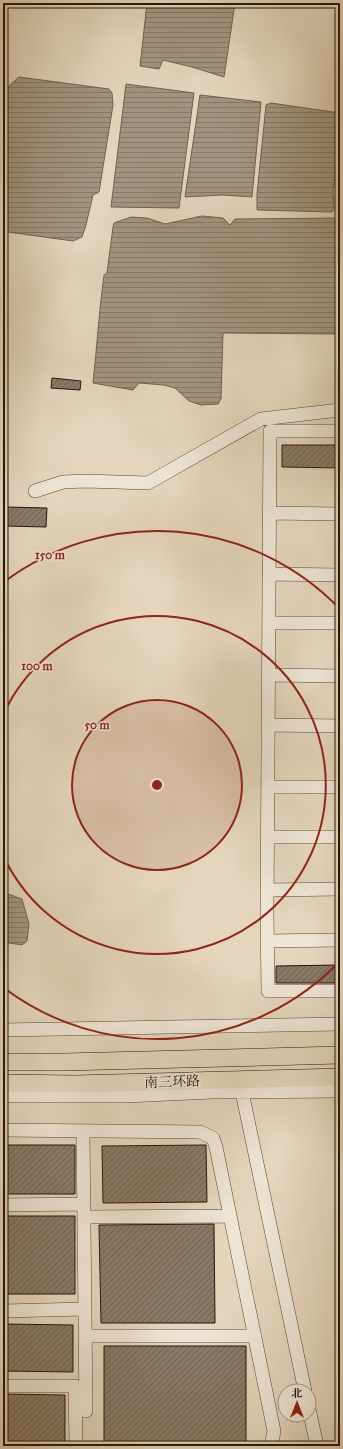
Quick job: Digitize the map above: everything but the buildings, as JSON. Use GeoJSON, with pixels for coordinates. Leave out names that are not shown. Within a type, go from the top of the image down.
{"type":"FeatureCollection","features":[{"type":"Feature","properties":{"kind":"main road","name":"南三环路"},"geometry":{"type":"LineString","coordinates":[[3,1062],[64,1062],[340,1055]]}},
{"type":"Feature","properties":{"kind":"main road","name":"南三环路"},"geometry":{"type":"LineString","coordinates":[[3,1083],[75,1084],[340,1077]]}},
{"type":"Feature","properties":{"kind":"street"},"geometry":{"type":"LineString","coordinates":[[35,491],[63,482],[84,481],[148,483],[261,420],[340,410]]}},
{"type":"Feature","properties":{"kind":"street"},"geometry":{"type":"LineString","coordinates":[[340,431],[270,430],[268,787],[268,991],[340,992]]}},
{"type":"Feature","properties":{"kind":"street"},"geometry":{"type":"LineString","coordinates":[[270,513],[340,514]]}},
{"type":"Feature","properties":{"kind":"street"},"geometry":{"type":"LineString","coordinates":[[269,574],[340,575]]}},
{"type":"Feature","properties":{"kind":"street"},"geometry":{"type":"LineString","coordinates":[[269,623],[340,623]]}},
{"type":"Feature","properties":{"kind":"street"},"geometry":{"type":"LineString","coordinates":[[269,675],[340,676]]}},
{"type":"Feature","properties":{"kind":"street"},"geometry":{"type":"LineString","coordinates":[[269,725],[340,726]]}},
{"type":"Feature","properties":{"kind":"street"},"geometry":{"type":"LineString","coordinates":[[268,787],[340,787]]}},
{"type":"Feature","properties":{"kind":"street"},"geometry":{"type":"LineString","coordinates":[[268,837],[340,837]]}},
{"type":"Feature","properties":{"kind":"street"},"geometry":{"type":"LineString","coordinates":[[268,890],[340,889]]}},
{"type":"Feature","properties":{"kind":"street"},"geometry":{"type":"LineString","coordinates":[[268,941],[340,940]]}},
{"type":"Feature","properties":{"kind":"street"},"geometry":{"type":"LineString","coordinates":[[3,1030],[340,1024]]}},
{"type":"Feature","properties":{"kind":"street"},"geometry":{"type":"LineString","coordinates":[[3,1096],[125,1096],[212,1092],[340,1091]]}},
{"type":"Feature","properties":{"kind":"street"},"geometry":{"type":"LineString","coordinates":[[242,1092],[303,1383]]}},
{"type":"Feature","properties":{"kind":"street"},"geometry":{"type":"LineString","coordinates":[[3,1130],[200,1132],[208,1134],[213,1138],[274,1431],[270,1446]]}},
{"type":"Feature","properties":{"kind":"street"},"geometry":{"type":"LineString","coordinates":[[76,1446],[86,1336],[83,1131]]}},
{"type":"Feature","properties":{"kind":"street"},"geometry":{"type":"LineString","coordinates":[[3,1205],[230,1216]]}},
{"type":"Feature","properties":{"kind":"street"},"geometry":{"type":"LineString","coordinates":[[3,1311],[85,1309]]}},
{"type":"Feature","properties":{"kind":"street"},"geometry":{"type":"LineString","coordinates":[[86,1336],[255,1336]]}},
{"type":"Feature","properties":{"kind":"street"},"geometry":{"type":"LineString","coordinates":[[3,1386],[81,1386]]}},
{"type":"Feature","properties":{"kind":"street"},"geometry":{"type":"LineString","coordinates":[[81,1386],[86,1411]]}},
{"type":"Feature","properties":{"kind":"street"},"geometry":{"type":"LineString","coordinates":[[312,1423],[317,1446]]}},
{"type":"Feature","properties":{"kind":"shaded area"},"geometry":{"type":"Polygon","coordinates":[[[147,3],[235,3],[224,77],[163,60],[159,69],[140,66],[147,3]]]}},
{"type":"Feature","properties":{"kind":"shaded area"},"geometry":{"type":"Polygon","coordinates":[[[19,77],[109,89],[112,93],[113,105],[99,192],[93,195],[82,237],[73,241],[8,232],[3,229],[3,96],[10,85],[19,77]]]}},
{"type":"Feature","properties":{"kind":"shaded area"},"geometry":{"type":"Polygon","coordinates":[[[126,84],[194,93],[179,208],[111,207],[126,84]]]}},
{"type":"Feature","properties":{"kind":"shaded area"},"geometry":{"type":"Polygon","coordinates":[[[200,95],[261,102],[252,197],[222,195],[185,197],[200,95]]]}},
{"type":"Feature","properties":{"kind":"shaded area"},"geometry":{"type":"Polygon","coordinates":[[[271,103],[340,113],[340,140],[333,191],[334,209],[332,212],[257,210],[257,194],[266,105],[271,103]]]}},
{"type":"Feature","properties":{"kind":"shaded area"},"geometry":{"type":"Polygon","coordinates":[[[202,216],[223,218],[230,225],[235,219],[340,218],[340,334],[223,333],[221,399],[218,404],[201,405],[189,401],[175,388],[164,385],[139,383],[133,390],[93,383],[104,275],[107,273],[114,223],[131,217],[147,218],[165,224],[202,216]]]}},
{"type":"Feature","properties":{"kind":"shaded area"},"geometry":{"type":"Polygon","coordinates":[[[3,881],[5,893],[22,899],[29,924],[27,941],[22,945],[3,942],[3,881]]]}}]}
